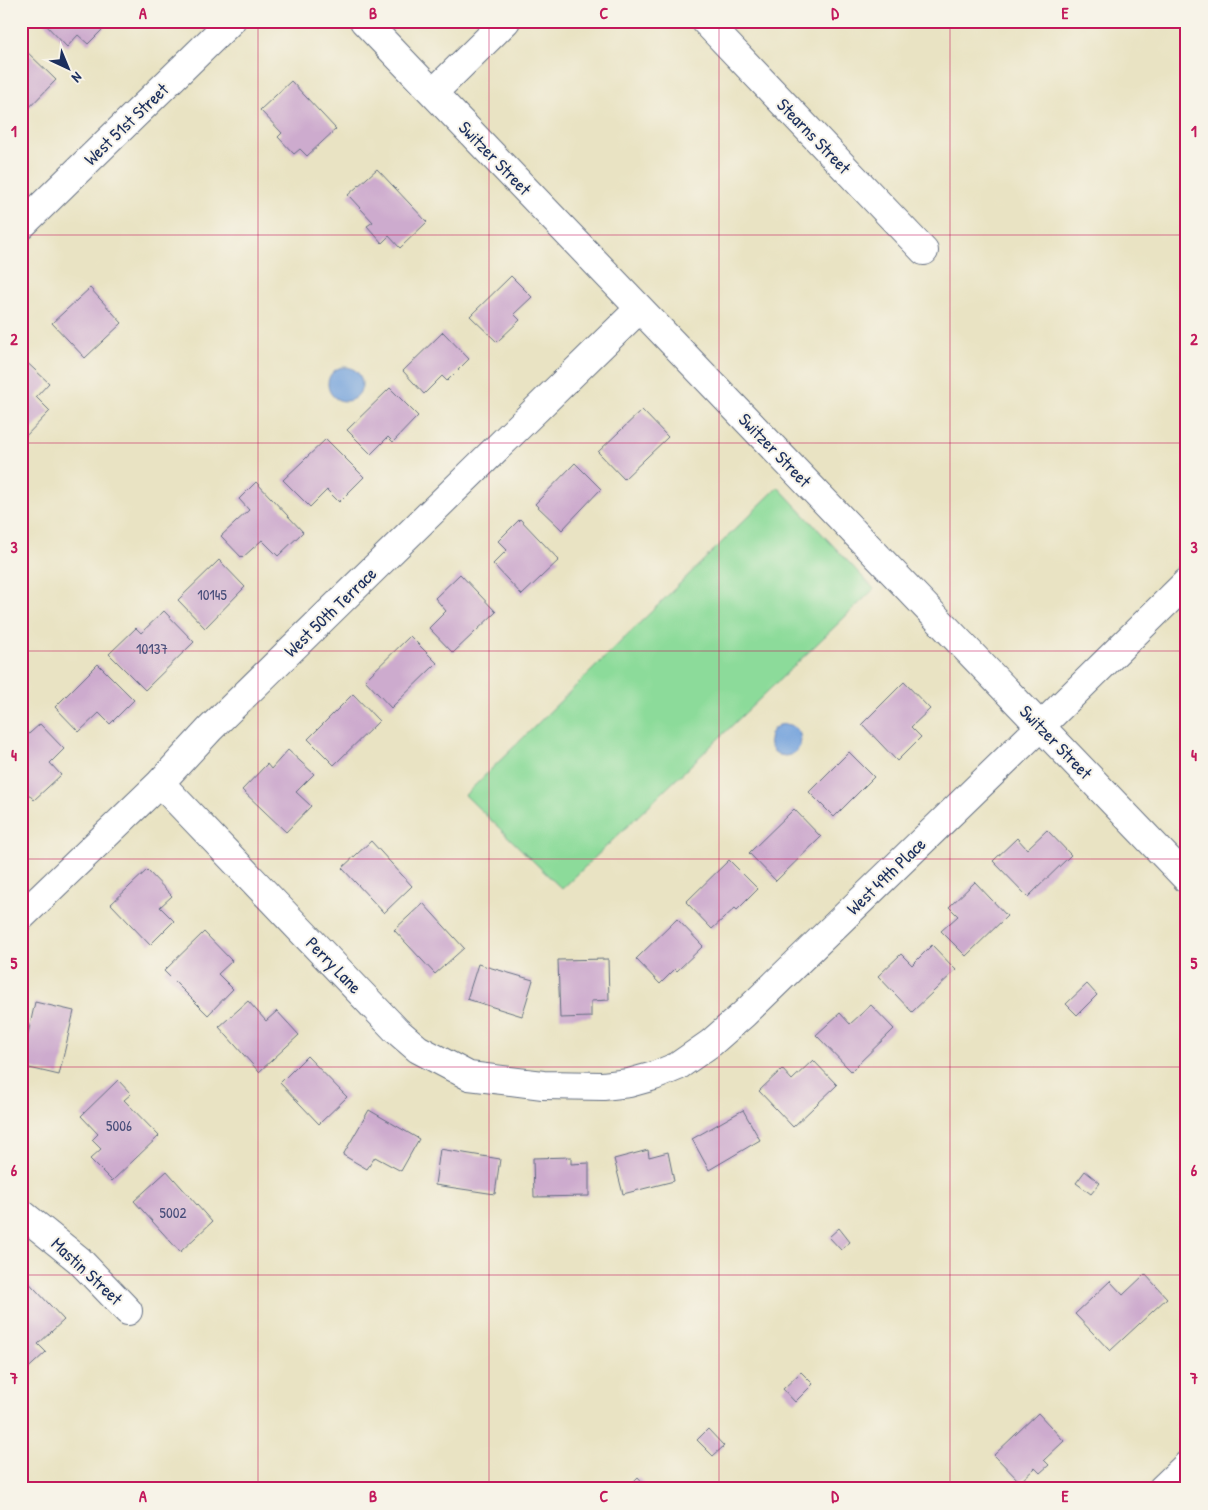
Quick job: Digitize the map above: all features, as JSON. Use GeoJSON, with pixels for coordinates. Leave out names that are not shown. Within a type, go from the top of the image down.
{"type":"FeatureCollection","features":[{"type":"Feature","properties":{"kind":"street","name":"West 51st Street"},"geometry":{"type":"LineString","coordinates":[[21,226],[230,21]]}},
{"type":"Feature","properties":{"kind":"street","name":"Switzer Street"},"geometry":{"type":"LineString","coordinates":[[364,21],[1187,879]]}},
{"type":"Feature","properties":{"kind":"street"},"geometry":{"type":"LineString","coordinates":[[433,93],[506,21]]}},
{"type":"Feature","properties":{"kind":"street","name":"Stearns Street"},"geometry":{"type":"LineString","coordinates":[[705,21],[924,251]]}},
{"type":"Feature","properties":{"kind":"street","name":"West 50th Terrace"},"geometry":{"type":"LineString","coordinates":[[21,917],[160,783],[210,729],[639,309]]}},
{"type":"Feature","properties":{"kind":"street","name":"West 49th Place"},"geometry":{"type":"LineString","coordinates":[[543,1085],[603,1086],[629,1083],[654,1076],[678,1066],[711,1043],[744,1014],[1187,582]]}},
{"type":"Feature","properties":{"kind":"street","name":"Perry Lane"},"geometry":{"type":"LineString","coordinates":[[160,783],[396,1030],[418,1050],[469,1076],[543,1085]]}},
{"type":"Feature","properties":{"kind":"street","name":"Mastin Street"},"geometry":{"type":"LineString","coordinates":[[21,1213],[79,1260],[128,1311]]}},
{"type":"Feature","properties":{"kind":"street"},"geometry":{"type":"LineString","coordinates":[[1162,1489],[1187,1465]]}},
{"type":"Feature","properties":{"kind":"green space"},"geometry":{"type":"Polygon","coordinates":[[[778,487],[874,589],[562,889],[465,795],[778,487]]]}},
{"type":"Feature","properties":{"kind":"water"},"geometry":{"type":"Polygon","coordinates":[[[345,367],[357,372],[362,384],[357,396],[345,401],[333,396],[328,384],[333,372],[345,367]]]}},
{"type":"Feature","properties":{"kind":"water"},"geometry":{"type":"Polygon","coordinates":[[[785,724],[796,729],[801,740],[796,751],[785,756],[774,751],[769,740],[774,729],[785,724]]]}},
{"type":"Feature","properties":{"kind":"building"},"geometry":{"type":"Polygon","coordinates":[[[45,21],[111,21],[88,44],[78,35],[67,47],[44,23],[45,21]]]}},
{"type":"Feature","properties":{"kind":"building"},"geometry":{"type":"Polygon","coordinates":[[[23,48],[56,80],[21,116],[21,49],[23,48]]]}},
{"type":"Feature","properties":{"kind":"building"},"geometry":{"type":"Polygon","coordinates":[[[291,81],[336,129],[307,156],[300,149],[294,154],[278,137],[282,133],[260,110],[291,81]]]}},
{"type":"Feature","properties":{"kind":"building"},"geometry":{"type":"Polygon","coordinates":[[[377,169],[427,222],[400,248],[389,236],[382,243],[367,226],[373,222],[348,195],[377,169]]]}},
{"type":"Feature","properties":{"kind":"building"},"geometry":{"type":"Polygon","coordinates":[[[511,276],[532,297],[514,314],[520,320],[497,342],[470,316],[511,276]]]}},
{"type":"Feature","properties":{"kind":"building"},"geometry":{"type":"Polygon","coordinates":[[[90,288],[122,323],[85,358],[52,323],[90,288]]]}},
{"type":"Feature","properties":{"kind":"building"},"geometry":{"type":"Polygon","coordinates":[[[443,332],[469,359],[447,381],[442,376],[424,394],[403,371],[443,332]]]}},
{"type":"Feature","properties":{"kind":"building"},"geometry":{"type":"Polygon","coordinates":[[[21,357],[49,383],[36,397],[50,411],[21,441],[21,357]]]}},
{"type":"Feature","properties":{"kind":"building"},"geometry":{"type":"Polygon","coordinates":[[[390,388],[418,416],[393,442],[388,437],[371,454],[347,430],[390,388]]]}},
{"type":"Feature","properties":{"kind":"building"},"geometry":{"type":"Polygon","coordinates":[[[642,410],[668,437],[624,479],[598,452],[642,410]]]}},
{"type":"Feature","properties":{"kind":"building"},"geometry":{"type":"Polygon","coordinates":[[[326,439],[364,477],[339,502],[327,490],[310,507],[283,480],[326,439]]]}},
{"type":"Feature","properties":{"kind":"building"},"geometry":{"type":"Polygon","coordinates":[[[575,463],[601,489],[562,530],[535,504],[575,463]]]}},
{"type":"Feature","properties":{"kind":"building"},"geometry":{"type":"Polygon","coordinates":[[[256,482],[303,532],[278,556],[262,540],[242,558],[221,536],[249,510],[239,499],[256,482]]]}},
{"type":"Feature","properties":{"kind":"building"},"geometry":{"type":"Polygon","coordinates":[[[520,519],[559,560],[522,595],[493,564],[507,550],[498,541],[520,519]]]}},
{"type":"Feature","properties":{"kind":"building"},"geometry":{"type":"Polygon","coordinates":[[[219,560],[245,587],[205,628],[178,600],[219,560]]]}},
{"type":"Feature","properties":{"kind":"building"},"geometry":{"type":"Polygon","coordinates":[[[460,574],[496,612],[453,653],[429,628],[446,611],[435,598],[460,574]]]}},
{"type":"Feature","properties":{"kind":"building"},"geometry":{"type":"Polygon","coordinates":[[[164,611],[194,642],[145,690],[109,654],[136,628],[141,633],[164,611]]]}},
{"type":"Feature","properties":{"kind":"building"},"geometry":{"type":"Polygon","coordinates":[[[410,636],[437,663],[391,708],[365,680],[410,636]]]}},
{"type":"Feature","properties":{"kind":"building"},"geometry":{"type":"Polygon","coordinates":[[[98,664],[134,700],[110,724],[99,713],[79,732],[55,707],[98,664]]]}},
{"type":"Feature","properties":{"kind":"building"},"geometry":{"type":"Polygon","coordinates":[[[904,682],[930,709],[911,727],[921,737],[897,761],[862,724],[904,682]]]}},
{"type":"Feature","properties":{"kind":"building"},"geometry":{"type":"Polygon","coordinates":[[[353,694],[379,721],[334,765],[308,739],[353,694]]]}},
{"type":"Feature","properties":{"kind":"building"},"geometry":{"type":"Polygon","coordinates":[[[40,724],[64,749],[50,763],[61,775],[34,800],[21,786],[21,741],[40,724]]]}},
{"type":"Feature","properties":{"kind":"building"},"geometry":{"type":"Polygon","coordinates":[[[288,750],[314,774],[296,792],[311,806],[286,832],[242,790],[267,764],[271,769],[288,750]]]}},
{"type":"Feature","properties":{"kind":"building"},"geometry":{"type":"Polygon","coordinates":[[[849,752],[874,777],[834,817],[809,792],[849,752]]]}},
{"type":"Feature","properties":{"kind":"building"},"geometry":{"type":"Polygon","coordinates":[[[794,809],[821,837],[776,881],[749,853],[794,809]]]}},
{"type":"Feature","properties":{"kind":"building"},"geometry":{"type":"Polygon","coordinates":[[[1047,830],[1071,855],[1028,897],[993,861],[1017,838],[1027,849],[1047,830]]]}},
{"type":"Feature","properties":{"kind":"building"},"geometry":{"type":"Polygon","coordinates":[[[371,841],[412,886],[384,913],[342,868],[371,841]]]}},
{"type":"Feature","properties":{"kind":"building"},"geometry":{"type":"Polygon","coordinates":[[[729,860],[758,889],[737,910],[735,908],[712,929],[686,902],[729,860]]]}},
{"type":"Feature","properties":{"kind":"building"},"geometry":{"type":"Polygon","coordinates":[[[147,870],[172,896],[160,907],[174,921],[150,945],[111,904],[147,870]]]}},
{"type":"Feature","properties":{"kind":"building"},"geometry":{"type":"Polygon","coordinates":[[[975,882],[1007,916],[966,956],[941,931],[958,916],[949,907],[975,882]]]}},
{"type":"Feature","properties":{"kind":"building"},"geometry":{"type":"Polygon","coordinates":[[[423,903],[464,948],[435,974],[394,930],[423,903]]]}},
{"type":"Feature","properties":{"kind":"building"},"geometry":{"type":"Polygon","coordinates":[[[677,919],[703,946],[677,971],[675,969],[660,984],[636,959],[677,919]]]}},
{"type":"Feature","properties":{"kind":"building"},"geometry":{"type":"Polygon","coordinates":[[[204,932],[232,961],[218,974],[233,989],[208,1015],[164,971],[204,932]]]}},
{"type":"Feature","properties":{"kind":"building"},"geometry":{"type":"Polygon","coordinates":[[[932,945],[956,970],[912,1012],[878,976],[901,954],[912,965],[932,945]]]}},
{"type":"Feature","properties":{"kind":"building"},"geometry":{"type":"Polygon","coordinates":[[[608,959],[609,1000],[591,1001],[591,1017],[560,1018],[558,960],[608,959]]]}},
{"type":"Feature","properties":{"kind":"building"},"geometry":{"type":"Polygon","coordinates":[[[478,964],[533,980],[522,1016],[467,999],[478,964]]]}},
{"type":"Feature","properties":{"kind":"building"},"geometry":{"type":"Polygon","coordinates":[[[1087,984],[1097,995],[1077,1015],[1066,1004],[1087,984]]]}},
{"type":"Feature","properties":{"kind":"building"},"geometry":{"type":"Polygon","coordinates":[[[248,1001],[266,1021],[277,1011],[299,1035],[259,1072],[219,1027],[248,1001]]]}},
{"type":"Feature","properties":{"kind":"building"},"geometry":{"type":"Polygon","coordinates":[[[35,1002],[74,1011],[59,1075],[21,1066],[35,1002]]]}},
{"type":"Feature","properties":{"kind":"building"},"geometry":{"type":"Polygon","coordinates":[[[871,1005],[894,1029],[851,1071],[816,1035],[840,1013],[850,1024],[871,1005]]]}},
{"type":"Feature","properties":{"kind":"building"},"geometry":{"type":"Polygon","coordinates":[[[307,1056],[347,1097],[319,1124],[280,1083],[307,1056]]]}},
{"type":"Feature","properties":{"kind":"building"},"geometry":{"type":"Polygon","coordinates":[[[813,1060],[837,1085],[793,1127],[759,1091],[782,1069],[792,1080],[813,1060]]]}},
{"type":"Feature","properties":{"kind":"building"},"geometry":{"type":"Polygon","coordinates":[[[118,1080],[131,1094],[124,1100],[159,1136],[112,1181],[90,1159],[101,1149],[92,1140],[98,1134],[81,1116],[118,1080]]]}},
{"type":"Feature","properties":{"kind":"building"},"geometry":{"type":"Polygon","coordinates":[[[369,1110],[419,1139],[401,1171],[375,1157],[367,1169],[343,1155],[369,1110]]]}},
{"type":"Feature","properties":{"kind":"building"},"geometry":{"type":"Polygon","coordinates":[[[743,1110],[760,1140],[709,1170],[692,1139],[743,1110]]]}},
{"type":"Feature","properties":{"kind":"building"},"geometry":{"type":"Polygon","coordinates":[[[440,1149],[500,1159],[495,1194],[435,1185],[440,1149]]]}},
{"type":"Feature","properties":{"kind":"building"},"geometry":{"type":"Polygon","coordinates":[[[648,1150],[649,1157],[668,1152],[674,1181],[623,1194],[614,1159],[648,1150]]]}},
{"type":"Feature","properties":{"kind":"building"},"geometry":{"type":"Polygon","coordinates":[[[571,1157],[571,1164],[589,1163],[589,1196],[534,1197],[533,1158],[571,1157]]]}},
{"type":"Feature","properties":{"kind":"building"},"geometry":{"type":"Polygon","coordinates":[[[167,1171],[212,1222],[180,1252],[134,1201],[167,1171]]]}},
{"type":"Feature","properties":{"kind":"building"},"geometry":{"type":"Polygon","coordinates":[[[1085,1171],[1100,1183],[1091,1194],[1076,1183],[1085,1171]]]}},
{"type":"Feature","properties":{"kind":"building"},"geometry":{"type":"Polygon","coordinates":[[[839,1228],[850,1242],[841,1250],[829,1237],[839,1228]]]}},
{"type":"Feature","properties":{"kind":"building"},"geometry":{"type":"Polygon","coordinates":[[[21,1274],[64,1320],[38,1344],[46,1352],[21,1375],[21,1274]]]}},
{"type":"Feature","properties":{"kind":"building"},"geometry":{"type":"Polygon","coordinates":[[[1145,1274],[1167,1298],[1110,1351],[1075,1314],[1110,1281],[1123,1295],[1145,1274]]]}},
{"type":"Feature","properties":{"kind":"building"},"geometry":{"type":"Polygon","coordinates":[[[801,1372],[813,1384],[795,1402],[783,1389],[801,1372]]]}},
{"type":"Feature","properties":{"kind":"building"},"geometry":{"type":"Polygon","coordinates":[[[1038,1413],[1064,1441],[1044,1460],[1049,1465],[1040,1473],[1035,1468],[1020,1482],[994,1455],[1038,1413]]]}},
{"type":"Feature","properties":{"kind":"building"},"geometry":{"type":"Polygon","coordinates":[[[708,1429],[724,1446],[713,1456],[697,1440],[708,1429]]]}},
{"type":"Feature","properties":{"kind":"building"},"geometry":{"type":"Polygon","coordinates":[[[638,1477],[649,1489],[626,1489],[638,1477]]]}}]}
